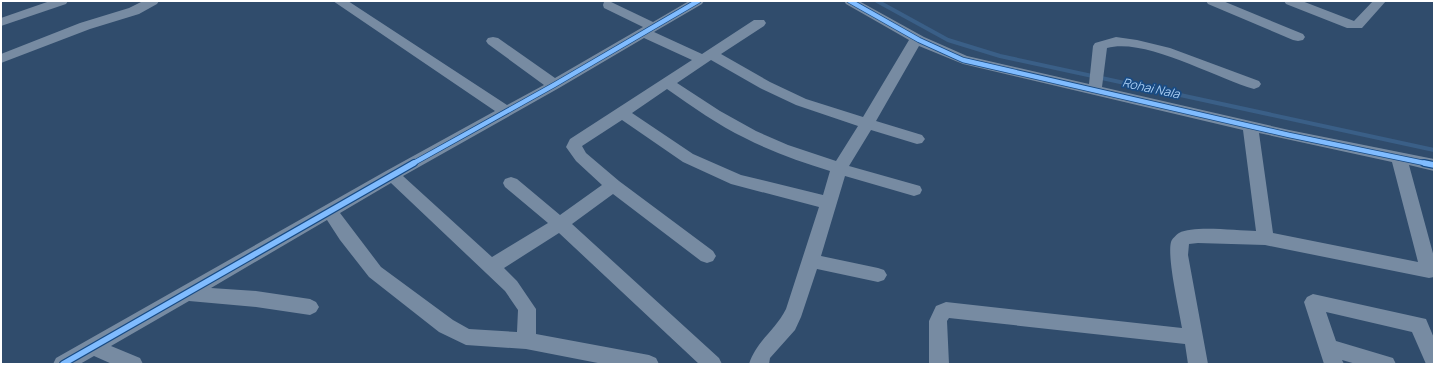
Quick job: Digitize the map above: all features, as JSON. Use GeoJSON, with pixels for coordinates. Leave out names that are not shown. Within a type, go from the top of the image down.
{"type":"FeatureCollection","features":[{"type":"Feature","properties":{"kind":"street"},"geometry":{"type":"LineString","coordinates":[[1,22],[62,1]]}},
{"type":"Feature","properties":{"kind":"street"},"geometry":{"type":"LineString","coordinates":[[1,59],[85,26],[134,11],[153,1]]}},
{"type":"Feature","properties":{"kind":"street"},"geometry":{"type":"LineString","coordinates":[[339,1],[506,111]]}},
{"type":"Feature","properties":{"kind":"street"},"geometry":{"type":"LineString","coordinates":[[63,364],[392,175],[554,85],[698,1]]}},
{"type":"Feature","properties":{"kind":"street"},"geometry":{"type":"LineString","coordinates":[[850,1],[916,40],[943,53],[963,60],[1095,87],[1250,126],[1434,165]]}},
{"type":"Feature","properties":{"kind":"street"},"geometry":{"type":"LineString","coordinates":[[1212,1],[1298,37]]}},
{"type":"Feature","properties":{"kind":"street"},"geometry":{"type":"LineString","coordinates":[[1290,1],[1352,25],[1357,25],[1374,2]]}},
{"type":"Feature","properties":{"kind":"street"},"geometry":{"type":"LineString","coordinates":[[609,5],[649,30],[801,102],[917,139]]}},
{"type":"Feature","properties":{"kind":"street"},"geometry":{"type":"LineString","coordinates":[[707,256],[613,185],[581,157],[574,147],[576,143],[621,112],[707,58],[759,23]]}},
{"type":"Feature","properties":{"kind":"street"},"geometry":{"type":"LineString","coordinates":[[759,364],[762,354],[788,324],[795,311],[812,261],[839,169],[916,40]]}},
{"type":"Feature","properties":{"kind":"street"},"geometry":{"type":"LineString","coordinates":[[493,41],[554,85]]}},
{"type":"Feature","properties":{"kind":"street"},"geometry":{"type":"LineString","coordinates":[[1095,87],[1100,46],[1116,42],[1137,44],[1165,51],[1254,84]]}},
{"type":"Feature","properties":{"kind":"street"},"geometry":{"type":"LineString","coordinates":[[668,83],[716,116],[764,141],[839,169],[914,190]]}},
{"type":"Feature","properties":{"kind":"street"},"geometry":{"type":"LineString","coordinates":[[621,112],[688,158],[730,177],[828,203]]}},
{"type":"Feature","properties":{"kind":"street"},"geometry":{"type":"LineString","coordinates":[[1250,126],[1265,238]]}},
{"type":"Feature","properties":{"kind":"street"},"geometry":{"type":"LineString","coordinates":[[1198,364],[1179,255],[1180,242],[1184,238],[1198,236],[1265,238],[1429,271],[1398,158]]}},
{"type":"Feature","properties":{"kind":"street"},"geometry":{"type":"LineString","coordinates":[[392,175],[511,286],[527,309],[526,341]]}},
{"type":"Feature","properties":{"kind":"street"},"geometry":{"type":"LineString","coordinates":[[511,183],[560,224],[712,364]]}},
{"type":"Feature","properties":{"kind":"street"},"geometry":{"type":"LineString","coordinates":[[491,267],[560,224],[613,185]]}},
{"type":"Feature","properties":{"kind":"street"},"geometry":{"type":"LineString","coordinates":[[330,211],[346,235],[375,272],[446,326],[466,336],[526,341],[649,364]]}},
{"type":"Feature","properties":{"kind":"street"},"geometry":{"type":"LineString","coordinates":[[812,261],[878,275]]}},
{"type":"Feature","properties":{"kind":"street"},"geometry":{"type":"LineString","coordinates":[[186,293],[256,299],[310,307]]}},
{"type":"Feature","properties":{"kind":"street"},"geometry":{"type":"LineString","coordinates":[[1386,364],[1331,356],[1313,302],[1419,325],[1434,361]]}},
{"type":"Feature","properties":{"kind":"street"},"geometry":{"type":"LineString","coordinates":[[939,364],[938,321],[942,312],[946,310],[1194,337]]}},
{"type":"Feature","properties":{"kind":"street"},"geometry":{"type":"LineString","coordinates":[[93,347],[133,364]]}},
{"type":"Feature","properties":{"kind":"waterway","name":"Rohai Nala"},"geometry":{"type":"LineString","coordinates":[[877,1],[948,40],[1000,56],[1434,150]]}},
{"type":"Feature","properties":{"kind":"cycle path"},"geometry":{"type":"LineString","coordinates":[[63,364],[392,175],[554,85],[698,1]]}},
{"type":"Feature","properties":{"kind":"cycle path"},"geometry":{"type":"LineString","coordinates":[[850,1],[919,40],[963,60],[1289,135],[1434,165]]}}]}
